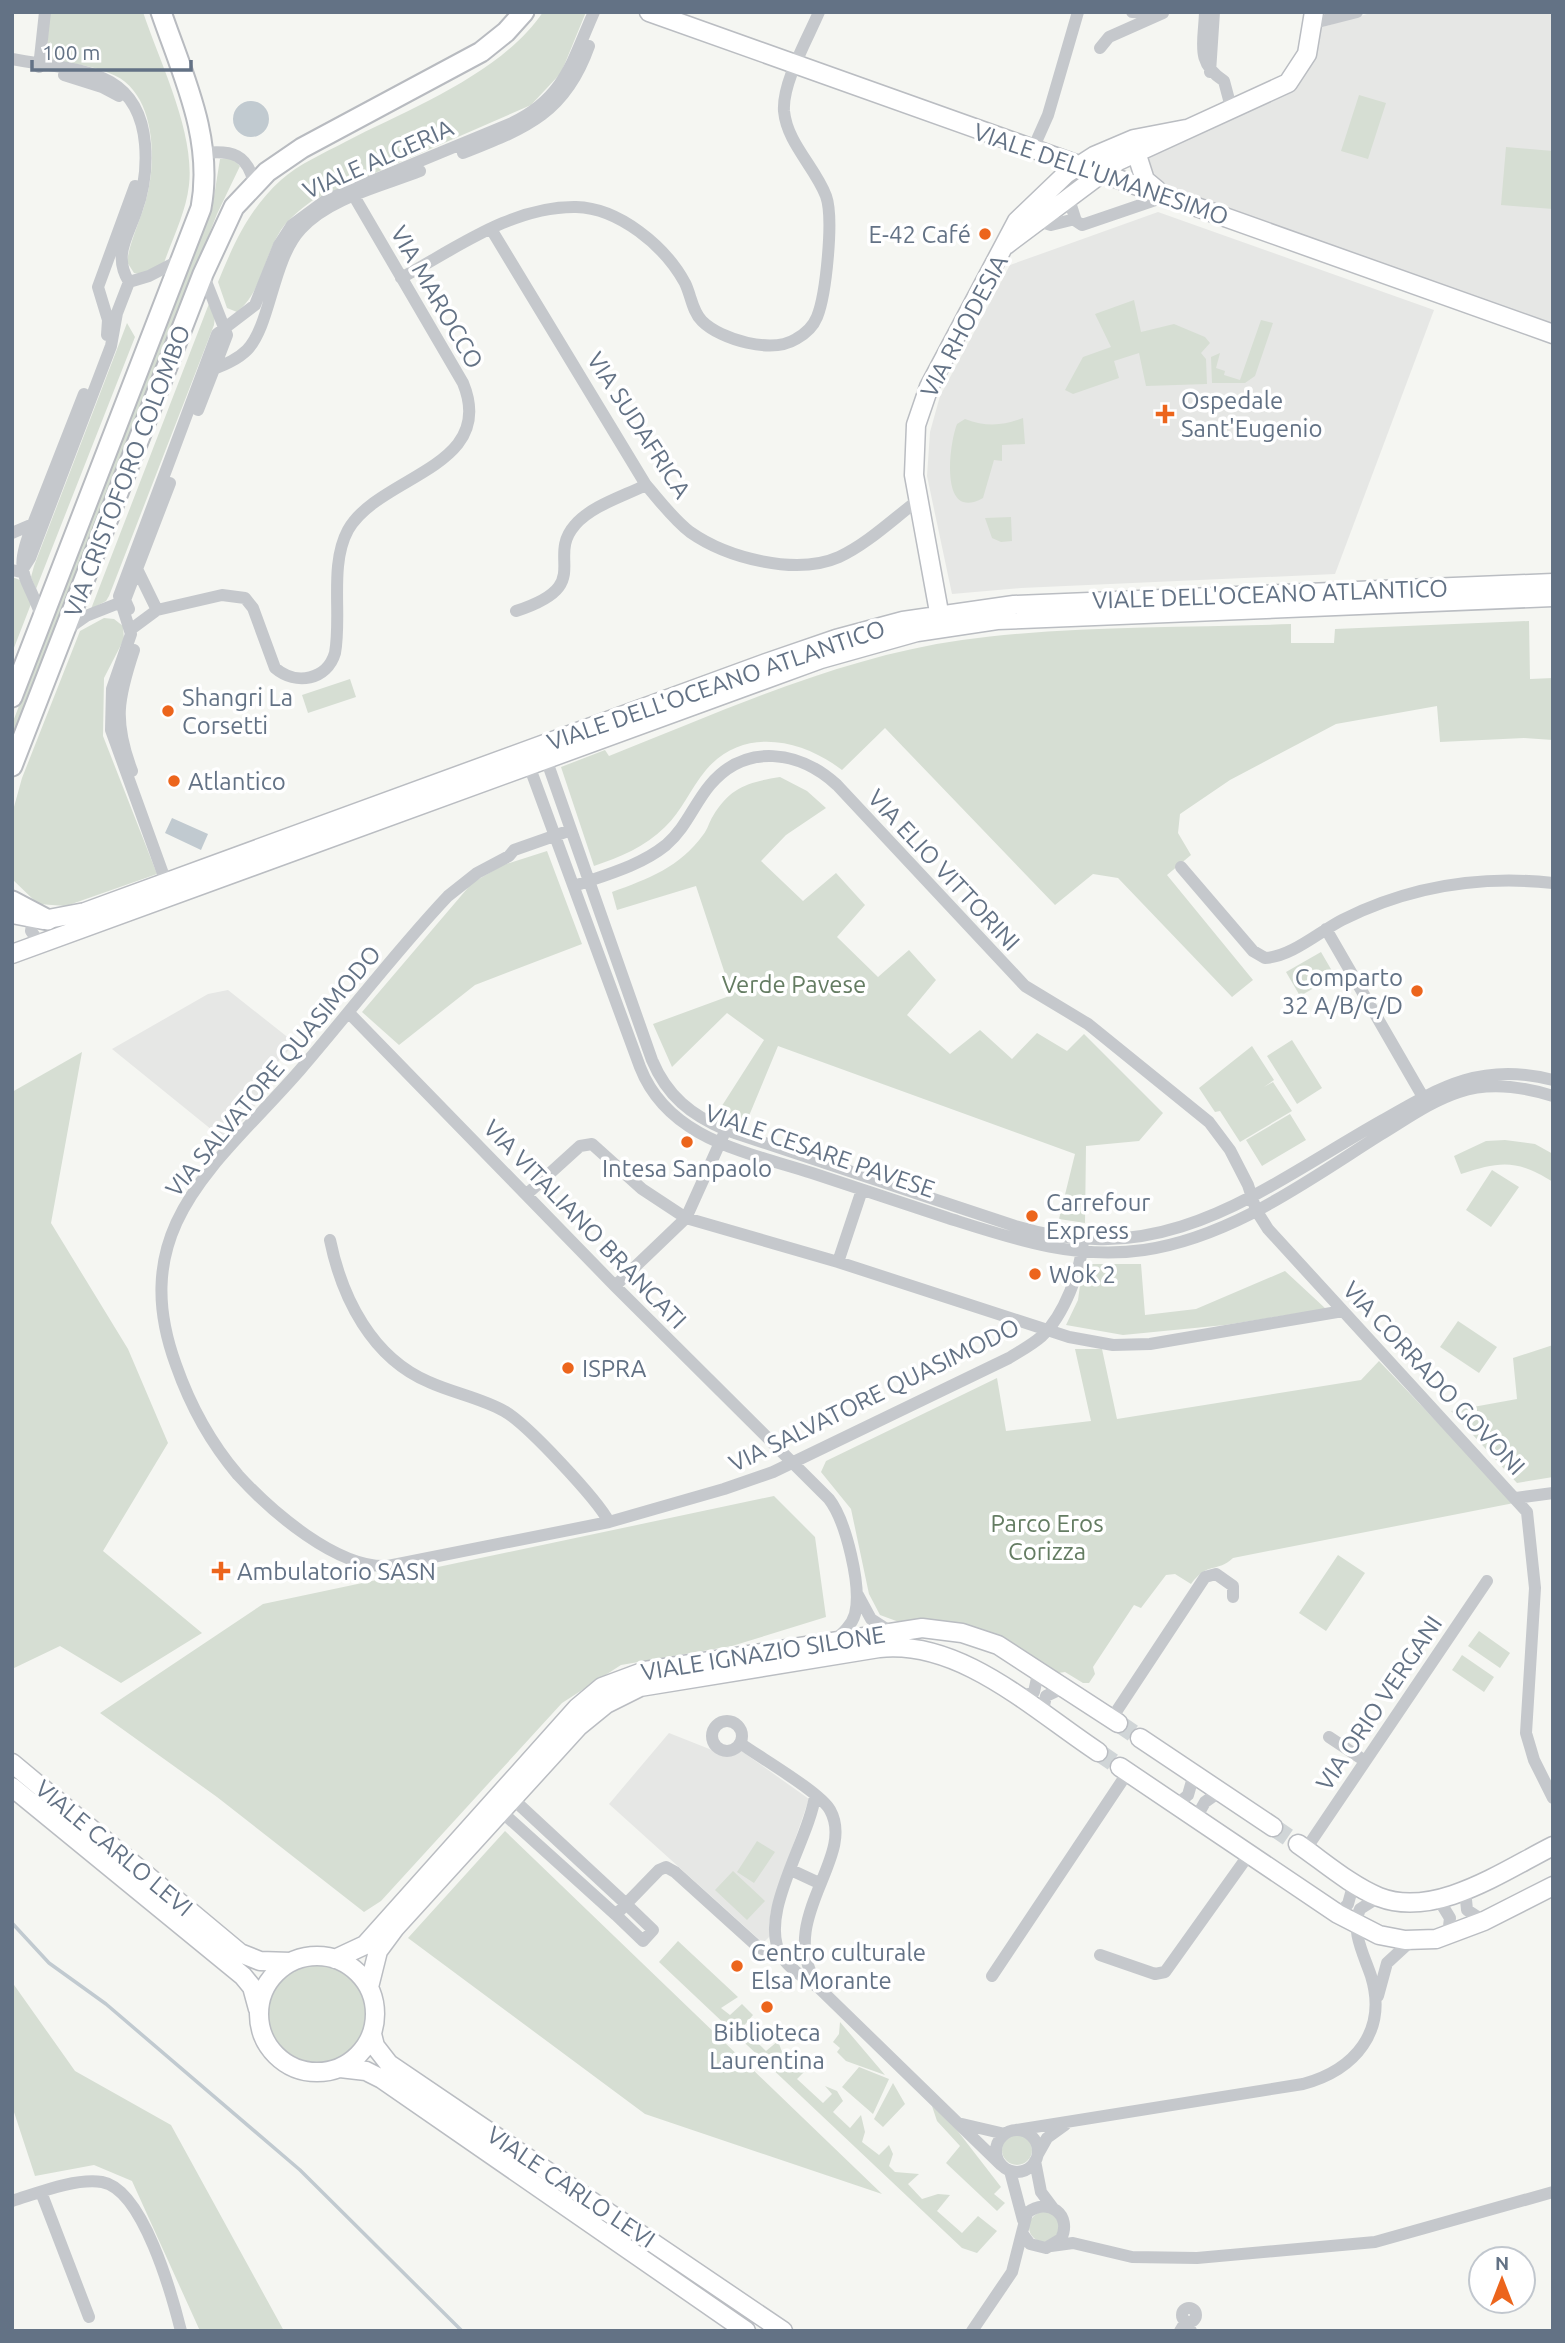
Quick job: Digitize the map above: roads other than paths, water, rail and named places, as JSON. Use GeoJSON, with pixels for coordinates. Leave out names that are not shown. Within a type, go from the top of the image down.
{"type":"FeatureCollection","features":[{"type":"Feature","properties":{"kind":"main road","name":"VIA CRISTOFORO COLOMBO"},"geometry":{"type":"LineString","coordinates":[[12,697],[201,208],[204,153],[194,107],[161,12]]}},
{"type":"Feature","properties":{"kind":"main road","name":"VIA CRISTOFORO COLOMBO"},"geometry":{"type":"LineString","coordinates":[[12,766],[203,274],[230,213],[254,183],[302,148],[481,52],[506,33],[524,12]]}},
{"type":"Feature","properties":{"kind":"main road"},"geometry":{"type":"LineString","coordinates":[[12,901],[41,919]]}},
{"type":"Feature","properties":{"kind":"street"},"geometry":{"type":"LineString","coordinates":[[36,12],[37,64]]}},
{"type":"Feature","properties":{"kind":"street"},"geometry":{"type":"LineString","coordinates":[[37,64],[45,12]]}},
{"type":"Feature","properties":{"kind":"street","name":"VIALE ALGERIA"},"geometry":{"type":"LineString","coordinates":[[214,369],[237,358],[248,348],[258,311],[282,250],[310,220],[352,193],[488,134],[536,110],[566,77],[594,12]]}},
{"type":"Feature","properties":{"kind":"street","name":"VIALE ALGERIA"},"geometry":{"type":"LineString","coordinates":[[352,193],[538,120],[556,104],[578,73],[599,12]]}},
{"type":"Feature","properties":{"kind":"street","name":"VIALE DELL'UMANESIMO"},"geometry":{"type":"LineString","coordinates":[[649,12],[1076,167],[1167,196],[1553,334]]}},
{"type":"Feature","properties":{"kind":"street"},"geometry":{"type":"LineString","coordinates":[[401,278],[491,229],[521,216],[564,208],[587,208],[608,214],[633,228],[671,264],[687,287],[697,315],[711,328],[725,335],[767,345],[780,345],[795,340],[811,328],[819,311],[830,222],[824,192],[796,144],[785,116],[785,97],[819,12]]}},
{"type":"Feature","properties":{"kind":"street"},"geometry":{"type":"LineString","coordinates":[[1032,151],[1048,115],[1079,12]]}},
{"type":"Feature","properties":{"kind":"street"},"geometry":{"type":"LineString","coordinates":[[1132,12],[1164,12]]}},
{"type":"Feature","properties":{"kind":"street"},"geometry":{"type":"LineString","coordinates":[[1100,48],[1109,37],[1164,12]]}},
{"type":"Feature","properties":{"kind":"street"},"geometry":{"type":"LineString","coordinates":[[1205,12],[1203,62],[1210,72],[1224,81],[1231,111]]}},
{"type":"Feature","properties":{"kind":"street"},"geometry":{"type":"LineString","coordinates":[[1210,72],[1214,12]]}},
{"type":"Feature","properties":{"kind":"street"},"geometry":{"type":"LineString","coordinates":[[1035,214],[1136,152],[1282,87],[1294,77],[1307,54],[1314,18],[1357,12]]}},
{"type":"Feature","properties":{"kind":"street"},"geometry":{"type":"LineString","coordinates":[[12,59],[95,74],[128,95],[141,118],[139,205],[121,248],[121,264],[129,282],[68,448],[17,571],[43,618]]}},
{"type":"Feature","properties":{"kind":"street"},"geometry":{"type":"LineString","coordinates":[[1035,214],[1076,167],[1129,141],[1185,128]]}},
{"type":"Feature","properties":{"kind":"street"},"geometry":{"type":"LineString","coordinates":[[204,153],[227,152],[241,156],[250,168],[254,183]]}},
{"type":"Feature","properties":{"kind":"street"},"geometry":{"type":"LineString","coordinates":[[1136,152],[1144,180],[1167,196]]}},
{"type":"Feature","properties":{"kind":"street"},"geometry":{"type":"LineString","coordinates":[[96,374],[108,330],[98,290],[142,162]]}},
{"type":"Feature","properties":{"kind":"street","name":"VIA MAROCCO"},"geometry":{"type":"LineString","coordinates":[[157,610],[222,595],[239,596],[252,605],[270,658],[281,673],[296,678],[311,678],[323,673],[331,664],[336,645],[341,553],[349,528],[373,504],[450,454],[461,441],[467,424],[469,403],[463,383],[352,193]]}},
{"type":"Feature","properties":{"kind":"street"},"geometry":{"type":"LineString","coordinates":[[1068,196],[1075,219],[1079,225],[1085,225],[1167,196]]}},
{"type":"Feature","properties":{"kind":"street"},"geometry":{"type":"LineString","coordinates":[[1035,214],[1051,225],[1075,219]]}},
{"type":"Feature","properties":{"kind":"street","name":"VIA RHODESIA"},"geometry":{"type":"LineString","coordinates":[[941,621],[917,501],[914,453],[921,406],[1006,244],[1035,214]]}},
{"type":"Feature","properties":{"kind":"street","name":"VIA SUDAFRICA"},"geometry":{"type":"LineString","coordinates":[[491,229],[646,485],[677,521],[703,539],[753,558],[792,564],[816,564],[841,556],[917,501]]}},
{"type":"Feature","properties":{"kind":"street"},"geometry":{"type":"LineString","coordinates":[[129,282],[149,276],[182,259]]}},
{"type":"Feature","properties":{"kind":"street"},"geometry":{"type":"LineString","coordinates":[[106,266],[121,264]]}},
{"type":"Feature","properties":{"kind":"street"},"geometry":{"type":"LineString","coordinates":[[198,398],[226,340],[224,326],[203,274]]}},
{"type":"Feature","properties":{"kind":"street"},"geometry":{"type":"LineString","coordinates":[[170,880],[129,774],[123,746],[118,715],[121,690],[137,639],[122,602],[198,398],[217,334],[224,326],[258,311]]}},
{"type":"Feature","properties":{"kind":"street"},"geometry":{"type":"LineString","coordinates":[[516,611],[545,599],[560,585],[565,572],[568,540],[578,522],[646,485]]}},
{"type":"Feature","properties":{"kind":"street"},"geometry":{"type":"LineString","coordinates":[[12,533],[37,526]]}},
{"type":"Feature","properties":{"kind":"street"},"geometry":{"type":"LineString","coordinates":[[133,627],[157,610],[134,566]]}},
{"type":"Feature","properties":{"kind":"street","name":"VIALE DELL'OCEANO ATLANTICO"},"geometry":{"type":"LineString","coordinates":[[41,919],[85,912],[170,880],[829,656],[941,621],[1036,603],[1553,583]]}},
{"type":"Feature","properties":{"kind":"street","name":"VIALE DELL'OCEANO ATLANTICO"},"geometry":{"type":"LineString","coordinates":[[941,621],[1553,597]]}},
{"type":"Feature","properties":{"kind":"street"},"geometry":{"type":"LineString","coordinates":[[65,630],[86,616],[122,602]]}},
{"type":"Feature","properties":{"kind":"street","name":"VIA ELIO VITTORINI"},"geometry":{"type":"LineString","coordinates":[[574,886],[639,861],[666,844],[687,822],[712,783],[734,765],[768,755],[805,762],[837,785],[1029,990],[1096,1029],[1209,1122],[1230,1150],[1251,1196]]}},
{"type":"Feature","properties":{"kind":"street","name":"VIALE DELL'OCEANO ATLANTICO"},"geometry":{"type":"LineString","coordinates":[[12,954],[535,756]]}},
{"type":"Feature","properties":{"kind":"street","name":"VIALE CESARE PAVESE"},"geometry":{"type":"LineString","coordinates":[[535,756],[571,830],[660,1078],[689,1111],[726,1130],[1035,1232],[1082,1246],[1160,1234],[1205,1220],[1423,1097],[1457,1081],[1488,1074],[1516,1074],[1553,1080]]}},
{"type":"Feature","properties":{"kind":"street","name":"VIALE CESARE PAVESE"},"geometry":{"type":"LineString","coordinates":[[535,756],[555,835],[647,1083],[661,1104],[682,1124],[721,1143],[1033,1245],[1082,1246],[1128,1252],[1185,1242],[1213,1232],[1256,1210],[1429,1106],[1460,1091],[1495,1087],[1521,1088],[1553,1096]]}},
{"type":"Feature","properties":{"kind":"street","name":"VIA SALVATORE QUASIMODO"},"geometry":{"type":"LineString","coordinates":[[571,830],[514,850],[458,888],[416,932],[203,1180],[169,1235],[160,1277],[161,1313],[169,1346],[192,1407],[215,1445],[255,1492],[319,1543],[358,1562],[393,1565],[609,1522],[724,1489],[793,1462],[1009,1358],[1047,1331],[1066,1298],[1082,1246]]}},
{"type":"Feature","properties":{"kind":"street"},"geometry":{"type":"LineString","coordinates":[[1181,867],[1261,957],[1278,956],[1373,906],[1434,887],[1491,880],[1553,884]]}},
{"type":"Feature","properties":{"kind":"street"},"geometry":{"type":"LineString","coordinates":[[12,914],[41,919]]}},
{"type":"Feature","properties":{"kind":"street"},"geometry":{"type":"LineString","coordinates":[[41,919],[31,931],[38,940],[45,941]]}},
{"type":"Feature","properties":{"kind":"street"},"geometry":{"type":"LineString","coordinates":[[1326,929],[1423,1097]]}},
{"type":"Feature","properties":{"kind":"street","name":"VIA VITALIANO BRANCATI"},"geometry":{"type":"LineString","coordinates":[[349,1013],[615,1286],[829,1499],[839,1514],[856,1590]]}},
{"type":"Feature","properties":{"kind":"street"},"geometry":{"type":"LineString","coordinates":[[615,1286],[686,1218],[726,1130]]}},
{"type":"Feature","properties":{"kind":"street"},"geometry":{"type":"LineString","coordinates":[[527,1194],[580,1146],[592,1144],[642,1189],[686,1218],[838,1262],[1047,1331],[1093,1342],[1140,1345],[1343,1311]]}},
{"type":"Feature","properties":{"kind":"street"},"geometry":{"type":"LineString","coordinates":[[892,1200],[896,1186]]}},
{"type":"Feature","properties":{"kind":"street"},"geometry":{"type":"LineString","coordinates":[[838,1262],[862,1190]]}},
{"type":"Feature","properties":{"kind":"street"},"geometry":{"type":"LineString","coordinates":[[1251,1196],[1256,1210]]}},
{"type":"Feature","properties":{"kind":"street","name":"VIA CORRADO GOVONI"},"geometry":{"type":"LineString","coordinates":[[1256,1210],[1268,1228],[1516,1498],[1530,1519],[1534,1568],[1526,1733],[1534,1760],[1553,1798]]}},
{"type":"Feature","properties":{"kind":"street"},"geometry":{"type":"LineString","coordinates":[[330,1240],[334,1262],[355,1311],[378,1345],[419,1377],[510,1415],[595,1499],[609,1522]]}},
{"type":"Feature","properties":{"kind":"street"},"geometry":{"type":"LineString","coordinates":[[1516,1498],[1553,1493]]}},
{"type":"Feature","properties":{"kind":"street"},"geometry":{"type":"LineString","coordinates":[[1115,1720],[1205,1577],[1214,1574],[1235,1587],[1233,1597]]}},
{"type":"Feature","properties":{"kind":"street","name":"VIA ORIO VERGANI"},"geometry":{"type":"LineString","coordinates":[[1302,1847],[1365,1761],[1487,1581]]}},
{"type":"Feature","properties":{"kind":"street"},"geometry":{"type":"LineString","coordinates":[[856,1590],[871,1619],[892,1632]]}},
{"type":"Feature","properties":{"kind":"street"},"geometry":{"type":"LineString","coordinates":[[835,1640],[854,1616],[856,1590]]}},
{"type":"Feature","properties":{"kind":"street","name":"VIALE IGNAZIO SILONE"},"geometry":{"type":"LineString","coordinates":[[335,1959],[365,1944],[563,1722],[602,1687],[625,1676],[657,1668],[922,1628],[962,1633],[998,1645],[1040,1669],[1115,1720]]}},
{"type":"Feature","properties":{"kind":"street","name":"VIALE IGNAZIO SILONE"},"geometry":{"type":"LineString","coordinates":[[369,1987],[383,1943],[594,1713],[619,1696],[653,1684],[878,1648],[907,1646],[929,1650],[960,1661],[1098,1752]]}},
{"type":"Feature","properties":{"kind":"street"},"geometry":{"type":"LineString","coordinates":[[1018,1698],[1034,1692],[1040,1669]]}},
{"type":"Feature","properties":{"kind":"street"},"geometry":{"type":"LineString","coordinates":[[1042,1715],[1046,1696],[1065,1687]]}},
{"type":"Feature","properties":{"kind":"street"},"geometry":{"type":"LineString","coordinates":[[1329,1737],[1365,1761]]}},
{"type":"Feature","properties":{"kind":"street"},"geometry":{"type":"LineString","coordinates":[[1140,1738],[1273,1828]]}},
{"type":"Feature","properties":{"kind":"street"},"geometry":{"type":"LineString","coordinates":[[740,1743],[815,1796],[829,1809],[834,1825],[832,1848],[803,1940],[807,1963],[819,1988]]}},
{"type":"Feature","properties":{"kind":"street","name":"VIALE CARLO LEVI"},"geometry":{"type":"LineString","coordinates":[[12,1763],[240,1953],[260,1961],[290,1962]]}},
{"type":"Feature","properties":{"kind":"street"},"geometry":{"type":"LineString","coordinates":[[992,1976],[1124,1770],[1338,1914],[1379,1935],[1412,1940],[1448,1935],[1485,1921],[1553,1886]]}},
{"type":"Feature","properties":{"kind":"street"},"geometry":{"type":"LineString","coordinates":[[1176,1805],[1188,1795],[1194,1774]]}},
{"type":"Feature","properties":{"kind":"street","name":"VIALE CARLO LEVI"},"geometry":{"type":"LineString","coordinates":[[12,1787],[243,1976],[252,1987],[258,2009]]}},
{"type":"Feature","properties":{"kind":"street"},"geometry":{"type":"LineString","coordinates":[[1196,1818],[1205,1802],[1219,1791]]}},
{"type":"Feature","properties":{"kind":"street"},"geometry":{"type":"LineString","coordinates":[[815,1796],[806,1834],[775,1920],[779,1951],[793,1969],[819,1988],[1006,2168],[1027,2169],[1048,2138],[1072,2121]]}},
{"type":"Feature","properties":{"kind":"street"},"geometry":{"type":"LineString","coordinates":[[508,1806],[626,1904],[653,1930],[643,1941],[508,1806]]}},
{"type":"Feature","properties":{"kind":"street"},"geometry":{"type":"LineString","coordinates":[[1302,1847],[1379,1897],[1407,1903],[1439,1900],[1552,1845]]}},
{"type":"Feature","properties":{"kind":"street"},"geometry":{"type":"LineString","coordinates":[[1100,1955],[1155,1974],[1165,1972],[1250,1853]]}},
{"type":"Feature","properties":{"kind":"street"},"geometry":{"type":"LineString","coordinates":[[616,1915],[664,1867],[673,1869],[762,1950],[779,1951]]}},
{"type":"Feature","properties":{"kind":"street"},"geometry":{"type":"LineString","coordinates":[[791,1870],[819,1883]]}},
{"type":"Feature","properties":{"kind":"street"},"geometry":{"type":"LineString","coordinates":[[1338,1914],[1348,1905],[1354,1882]]}},
{"type":"Feature","properties":{"kind":"street"},"geometry":{"type":"LineString","coordinates":[[1465,1889],[1467,1910],[1485,1921]]}},
{"type":"Feature","properties":{"kind":"street"},"geometry":{"type":"LineString","coordinates":[[1376,2006],[1372,1981],[1355,1925],[1360,1909],[1379,1897]]}},
{"type":"Feature","properties":{"kind":"street"},"geometry":{"type":"LineString","coordinates":[[1439,1900],[1450,1917],[1448,1935]]}},
{"type":"Feature","properties":{"kind":"street"},"geometry":{"type":"LineString","coordinates":[[1412,1940],[1387,1963],[1363,2046],[1348,2064],[1331,2076],[1303,2084],[1010,2132],[996,2149],[1006,2168],[1030,2244],[1046,2247],[1068,2243],[1094,2246],[1132,2257],[1197,2258],[1375,2242],[1553,2192]]}},
{"type":"Feature","properties":{"kind":"street"},"geometry":{"type":"LineString","coordinates":[[312,1956],[335,1959],[358,1973],[369,1987],[375,2008],[372,2034],[365,2048],[340,2068],[329,2072],[304,2072],[282,2062],[266,2044],[258,2021],[258,2009],[265,1986],[280,1968],[290,1962],[312,1956]]}},
{"type":"Feature","properties":{"kind":"street","name":"VIALE CARLO LEVI"},"geometry":{"type":"LineString","coordinates":[[372,2034],[380,2054],[389,2064],[783,2331]]}},
{"type":"Feature","properties":{"kind":"street","name":"VIALE CARLO LEVI"},"geometry":{"type":"LineString","coordinates":[[340,2068],[366,2071],[382,2079],[746,2331]]}},
{"type":"Feature","properties":{"kind":"street"},"geometry":{"type":"LineString","coordinates":[[961,2124],[1033,2137],[1041,2192],[1065,2223],[1094,2246]]}},
{"type":"Feature","properties":{"kind":"street"},"geometry":{"type":"LineString","coordinates":[[12,2201],[41,2192],[100,2182],[124,2193],[153,2248],[173,2300],[181,2331]]}},
{"type":"Feature","properties":{"kind":"street"},"geometry":{"type":"LineString","coordinates":[[41,2192],[89,2318]]}},
{"type":"Feature","properties":{"kind":"street"},"geometry":{"type":"LineString","coordinates":[[1012,2272],[1023,2227],[1037,2206],[1053,2208]]}},
{"type":"Feature","properties":{"kind":"street"},"geometry":{"type":"LineString","coordinates":[[972,2331],[1012,2272],[1063,2237],[1065,2223]]}},
{"type":"Feature","properties":{"kind":"waterway"},"geometry":{"type":"LineString","coordinates":[[12,1923],[49,1963],[106,2004],[300,2170],[462,2331]]}},
{"type":"Feature","properties":{"kind":"tunnel"},"geometry":{"type":"LineString","coordinates":[[1118,1723],[1140,1738]]}},
{"type":"Feature","properties":{"kind":"tunnel"},"geometry":{"type":"LineString","coordinates":[[1098,1752],[1120,1767]]}},
{"type":"Feature","properties":{"kind":"tunnel"},"geometry":{"type":"LineString","coordinates":[[1273,1827],[1298,1844]]}},
{"type":"Feature","properties":{"kind":"place","name":"E-42 Café"},"geometry":{"type":"Point","coordinates":[985,234]}},
{"type":"Feature","properties":{"kind":"place","name":"Ospedale Sant'Eugenio"},"geometry":{"type":"Point","coordinates":[1165,414]}},
{"type":"Feature","properties":{"kind":"place","name":"Shangri La Corsetti"},"geometry":{"type":"Point","coordinates":[168,711]}},
{"type":"Feature","properties":{"kind":"place","name":"Atlantico"},"geometry":{"type":"Point","coordinates":[174,781]}},
{"type":"Feature","properties":{"kind":"place","name":"Comparto 32 A/B/C/D"},"geometry":{"type":"Point","coordinates":[1417,991]}},
{"type":"Feature","properties":{"kind":"place","name":"Intesa Sanpaolo"},"geometry":{"type":"Point","coordinates":[687,1142]}},
{"type":"Feature","properties":{"kind":"place","name":"Carrefour Express"},"geometry":{"type":"Point","coordinates":[1032,1216]}},
{"type":"Feature","properties":{"kind":"place","name":"Wok 2"},"geometry":{"type":"Point","coordinates":[1035,1274]}},
{"type":"Feature","properties":{"kind":"place","name":"ISPRA"},"geometry":{"type":"Point","coordinates":[568,1368]}},
{"type":"Feature","properties":{"kind":"place","name":"Ambulatorio SASN"},"geometry":{"type":"Point","coordinates":[221,1571]}},
{"type":"Feature","properties":{"kind":"place","name":"Centro culturale Elsa Morante"},"geometry":{"type":"Point","coordinates":[737,1966]}},
{"type":"Feature","properties":{"kind":"place","name":"Biblioteca Laurentina"},"geometry":{"type":"Point","coordinates":[767,2007]}},
{"type":"Feature","properties":{"kind":"park label","name":"Verde Pavese"},"geometry":{"type":"Point","coordinates":[794,984]}},
{"type":"Feature","properties":{"kind":"park label","name":"Parco Eros Corizza"},"geometry":{"type":"Point","coordinates":[1047,1537]}}]}
